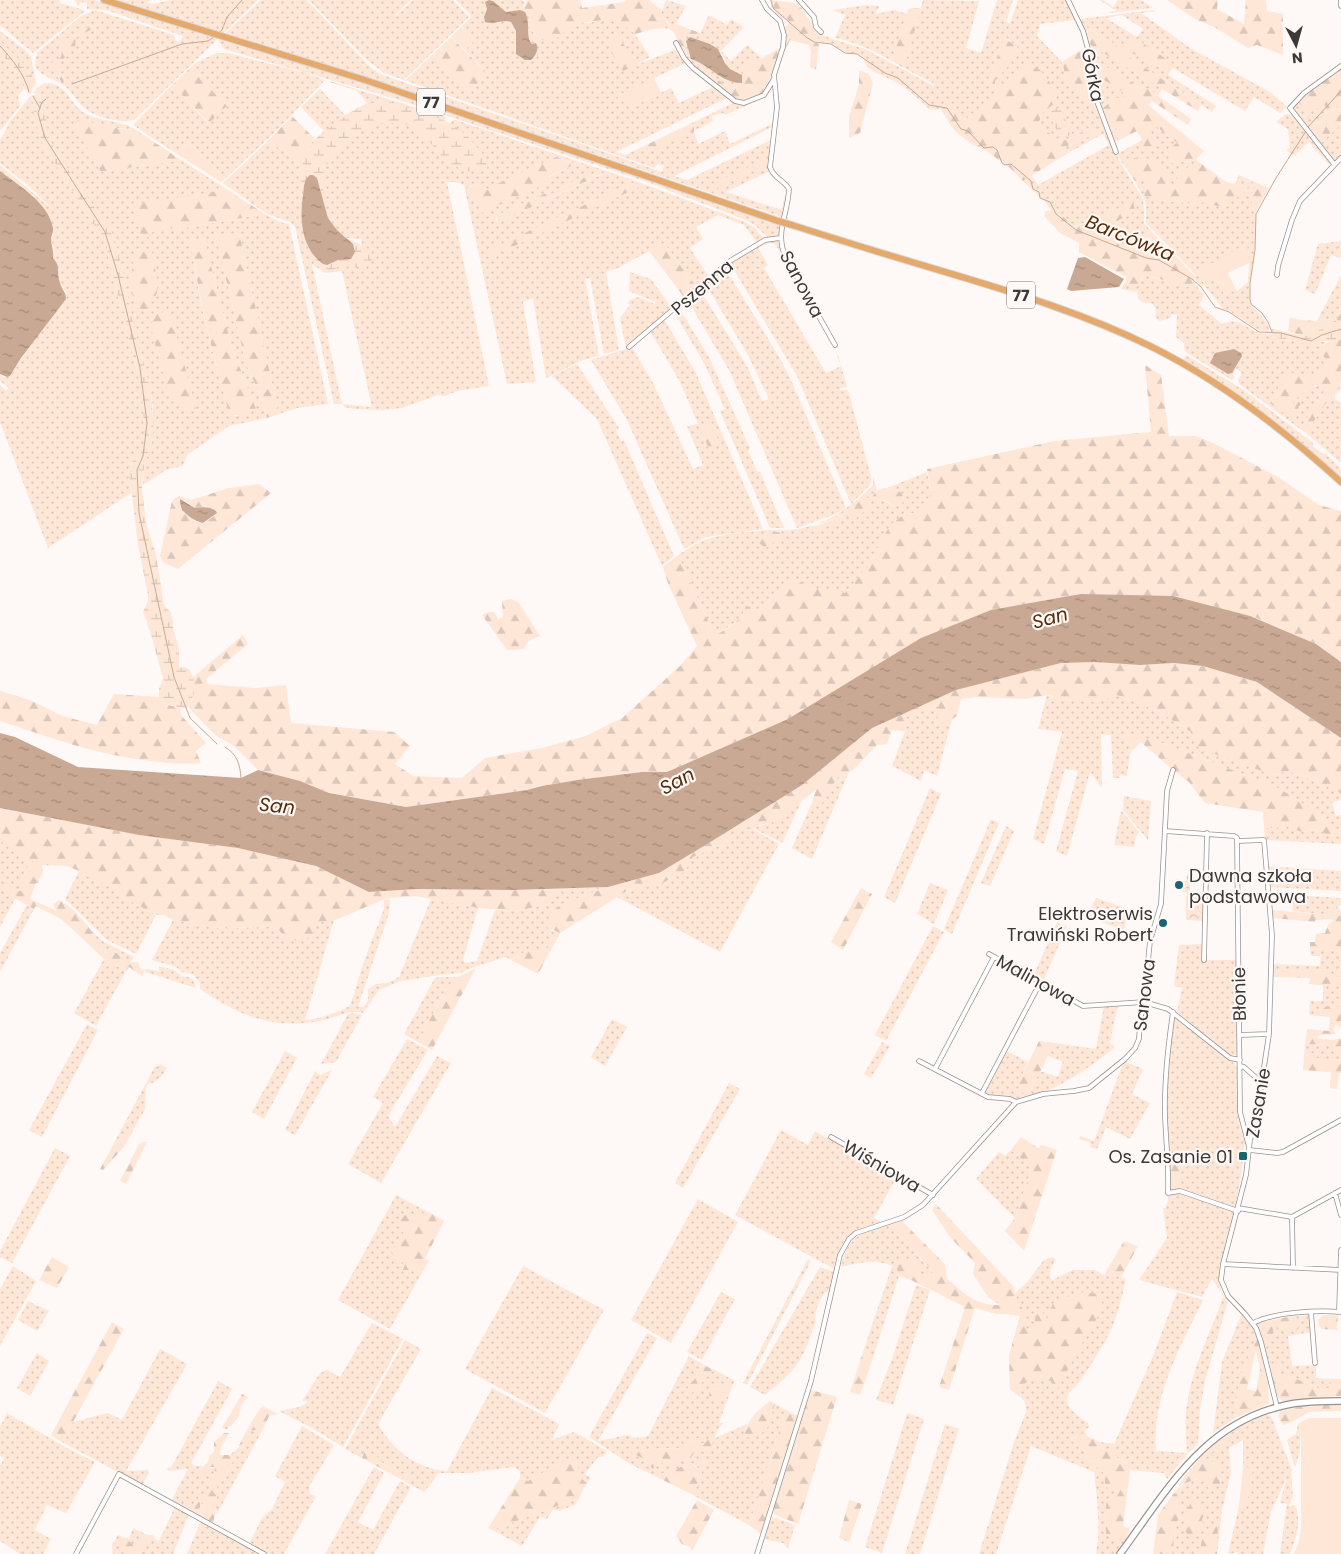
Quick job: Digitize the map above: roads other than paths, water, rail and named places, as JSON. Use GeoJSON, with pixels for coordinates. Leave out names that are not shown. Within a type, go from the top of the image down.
{"type":"FeatureCollection","features":[{"type":"Feature","properties":{"kind":"main road","name":"77"},"geometry":{"type":"LineString","coordinates":[[104,0],[365,80],[778,221],[1066,310],[1128,336],[1182,363],[1240,400],[1290,437],[1341,482]]}},
{"type":"Feature","properties":{"kind":"street","name":"Sanowa"},"geometry":{"type":"LineString","coordinates":[[762,0],[767,9],[780,21],[784,35],[783,47],[774,79],[777,107],[770,167],[774,176],[787,185],[789,190],[780,238],[785,256],[835,345]]}},
{"type":"Feature","properties":{"kind":"street"},"geometry":{"type":"LineString","coordinates":[[799,0],[814,17],[816,27],[821,32]]}},
{"type":"Feature","properties":{"kind":"street","name":"Górka"},"geometry":{"type":"LineString","coordinates":[[1068,0],[1083,30],[1088,49],[1095,96],[1116,152]]}},
{"type":"Feature","properties":{"kind":"street"},"geometry":{"type":"LineString","coordinates":[[1341,0],[1341,6]]}},
{"type":"Feature","properties":{"kind":"street","name":"Sanowa"},"geometry":{"type":"LineString","coordinates":[[676,43],[684,58],[693,68],[740,103],[764,94],[774,79]]}},
{"type":"Feature","properties":{"kind":"street"},"geometry":{"type":"LineString","coordinates":[[1334,164],[1290,108],[1304,94],[1341,66]]}},
{"type":"Feature","properties":{"kind":"street"},"geometry":{"type":"LineString","coordinates":[[1277,275],[1292,220],[1300,201],[1341,158]]}},
{"type":"Feature","properties":{"kind":"street","name":"Pszenna"},"geometry":{"type":"LineString","coordinates":[[629,347],[730,261],[765,240],[780,238]]}},
{"type":"Feature","properties":{"kind":"street","name":"Sanowa"},"geometry":{"type":"LineString","coordinates":[[1016,1102],[1043,1094],[1082,1090],[1095,1084],[1135,1048],[1139,1039],[1150,941],[1161,904],[1167,791],[1173,770]]}},
{"type":"Feature","properties":{"kind":"street"},"geometry":{"type":"LineString","coordinates":[[1165,831],[1207,833],[1234,836],[1237,839]]}},
{"type":"Feature","properties":{"kind":"street"},"geometry":{"type":"LineString","coordinates":[[1204,960],[1207,833]]}},
{"type":"Feature","properties":{"kind":"street","name":"Zasanie"},"geometry":{"type":"LineString","coordinates":[[1237,839],[1264,840],[1272,936],[1269,1034],[1246,1175],[1223,1264],[1221,1280],[1225,1293],[1253,1323],[1261,1342],[1278,1407]]}},
{"type":"Feature","properties":{"kind":"street","name":"Błonie"},"geometry":{"type":"LineString","coordinates":[[1237,839],[1241,1122],[1250,1150]]}},
{"type":"Feature","properties":{"kind":"street","name":"Malinowa"},"geometry":{"type":"LineString","coordinates":[[988,954],[1083,1006],[1144,1002]]}},
{"type":"Feature","properties":{"kind":"street"},"geometry":{"type":"LineString","coordinates":[[935,1069],[994,957]]}},
{"type":"Feature","properties":{"kind":"street"},"geometry":{"type":"LineString","coordinates":[[982,1093],[1040,983]]}},
{"type":"Feature","properties":{"kind":"street"},"geometry":{"type":"LineString","coordinates":[[1144,1002],[1173,1012],[1230,1058],[1240,1060]]}},
{"type":"Feature","properties":{"kind":"street"},"geometry":{"type":"LineString","coordinates":[[1173,1012],[1166,1061],[1165,1115],[1169,1166],[1168,1193],[1180,1191],[1238,1210],[1292,1216],[1341,1190]]}},
{"type":"Feature","properties":{"kind":"street"},"geometry":{"type":"LineString","coordinates":[[1239,1035],[1269,1034]]}},
{"type":"Feature","properties":{"kind":"street"},"geometry":{"type":"LineString","coordinates":[[757,1554],[811,1380],[840,1255],[845,1244],[852,1236],[862,1230],[911,1214],[933,1196],[1016,1102],[1010,1099],[988,1096],[919,1062]]}},
{"type":"Feature","properties":{"kind":"street"},"geometry":{"type":"LineString","coordinates":[[1240,1066],[1262,1083]]}},
{"type":"Feature","properties":{"kind":"street"},"geometry":{"type":"LineString","coordinates":[[1250,1150],[1283,1152],[1341,1120]]}},
{"type":"Feature","properties":{"kind":"street","name":"Wiśniowa"},"geometry":{"type":"LineString","coordinates":[[831,1137],[933,1196]]}},
{"type":"Feature","properties":{"kind":"street"},"geometry":{"type":"LineString","coordinates":[[1335,1193],[1341,1215]]}},
{"type":"Feature","properties":{"kind":"street"},"geometry":{"type":"LineString","coordinates":[[1292,1216],[1293,1268]]}},
{"type":"Feature","properties":{"kind":"street"},"geometry":{"type":"LineString","coordinates":[[1253,1323],[1258,1320],[1282,1315],[1340,1312],[1341,1250]]}},
{"type":"Feature","properties":{"kind":"street"},"geometry":{"type":"LineString","coordinates":[[1223,1264],[1341,1270]]}},
{"type":"Feature","properties":{"kind":"street"},"geometry":{"type":"LineString","coordinates":[[1311,1312],[1316,1363]]}},
{"type":"Feature","properties":{"kind":"street"},"geometry":{"type":"LineString","coordinates":[[1120,1554],[1178,1476],[1198,1452],[1212,1440],[1251,1416],[1278,1407],[1308,1402],[1341,1401]]}},
{"type":"Feature","properties":{"kind":"street"},"geometry":{"type":"LineString","coordinates":[[76,1554],[119,1474],[264,1554]]}},
{"type":"Feature","properties":{"kind":"water"},"geometry":{"type":"Polygon","coordinates":[[[489,0],[506,12],[520,10],[525,12],[530,41],[532,44],[536,43],[537,48],[536,54],[531,60],[525,60],[516,54],[516,31],[511,22],[485,22],[484,17],[487,9],[485,2],[489,0]]]}},
{"type":"Feature","properties":{"kind":"water"},"geometry":{"type":"Polygon","coordinates":[[[690,37],[718,49],[730,69],[742,75],[742,83],[728,80],[691,59],[686,41],[690,37]]]}},
{"type":"Feature","properties":{"kind":"water"},"geometry":{"type":"Polygon","coordinates":[[[0,171],[32,195],[50,219],[53,229],[51,239],[53,258],[58,268],[59,279],[66,299],[21,358],[10,376],[7,377],[0,374],[0,171]]]}},
{"type":"Feature","properties":{"kind":"water"},"geometry":{"type":"Polygon","coordinates":[[[310,175],[317,178],[328,218],[337,230],[353,244],[355,252],[351,259],[338,260],[327,265],[323,264],[316,258],[306,242],[301,215],[304,184],[310,175]]]}},
{"type":"Feature","properties":{"kind":"water"},"geometry":{"type":"Polygon","coordinates":[[[1085,257],[1124,279],[1119,287],[1071,291],[1067,289],[1078,258],[1085,257]]]}},
{"type":"Feature","properties":{"kind":"water"},"geometry":{"type":"Polygon","coordinates":[[[1234,349],[1241,353],[1242,356],[1232,373],[1228,374],[1210,363],[1215,353],[1234,349]]]}},
{"type":"Feature","properties":{"kind":"water"},"geometry":{"type":"Polygon","coordinates":[[[180,499],[195,508],[209,508],[217,513],[203,523],[200,522],[191,518],[182,510],[180,499]]]}},
{"type":"Feature","properties":{"kind":"water","name":"San"},"geometry":{"type":"Polygon","coordinates":[[[1081,594],[1173,596],[1250,616],[1316,644],[1341,662],[1341,738],[1257,682],[1203,666],[1174,663],[1140,665],[1095,662],[1061,663],[956,690],[872,728],[802,785],[659,873],[608,887],[512,890],[417,889],[369,892],[316,866],[238,848],[139,835],[0,808],[0,733],[15,737],[78,767],[241,778],[258,770],[300,781],[329,793],[406,807],[527,790],[577,780],[642,772],[667,772],[788,719],[921,638],[991,610],[1081,594]]]}},
{"type":"Feature","properties":{"kind":"waterway"},"geometry":{"type":"LineString","coordinates":[[218,33],[222,30],[227,17],[242,0]]}},
{"type":"Feature","properties":{"kind":"waterway","name":"Barcówka"},"geometry":{"type":"LineString","coordinates":[[771,0],[773,8],[814,42],[831,44],[845,53],[857,54],[885,73],[898,78],[929,105],[947,108],[961,129],[968,131],[984,148],[993,147],[997,150],[1002,163],[1005,165],[1011,164],[1031,181],[1033,189],[1039,192],[1040,198],[1050,202],[1056,214],[1076,230],[1146,258],[1159,260],[1192,279],[1201,287],[1215,307],[1229,312],[1259,332],[1281,333],[1311,341],[1341,329]]}},
{"type":"Feature","properties":{"kind":"waterway"},"geometry":{"type":"LineString","coordinates":[[72,84],[182,44],[208,41],[215,36]]}},
{"type":"Feature","properties":{"kind":"waterway"},"geometry":{"type":"LineString","coordinates":[[0,46],[21,73],[29,92]]}},
{"type":"Feature","properties":{"kind":"waterway"},"geometry":{"type":"LineString","coordinates":[[1308,127],[1341,91]]}},
{"type":"Feature","properties":{"kind":"waterway"},"geometry":{"type":"LineString","coordinates":[[33,96],[40,108]]}},
{"type":"Feature","properties":{"kind":"waterway"},"geometry":{"type":"LineString","coordinates":[[46,99],[42,102],[38,113],[45,138],[105,232],[118,275],[140,368],[147,423],[143,456],[137,470],[139,513],[174,677],[190,718],[217,744]]}},
{"type":"Feature","properties":{"kind":"waterway"},"geometry":{"type":"LineString","coordinates":[[1272,332],[1268,322],[1262,313],[1251,304],[1250,299],[1250,283],[1255,250],[1256,214],[1306,131]]}},
{"type":"Feature","properties":{"kind":"waterway"},"geometry":{"type":"LineString","coordinates":[[225,747],[237,760],[241,778]]}},
{"type":"Feature","properties":{"kind":"place","name":"Dawna szkoła podstawowa"},"geometry":{"type":"Point","coordinates":[1179,885]}},
{"type":"Feature","properties":{"kind":"place","name":"Elektroserwis Trawiński Robert"},"geometry":{"type":"Point","coordinates":[1163,923]}},
{"type":"Feature","properties":{"kind":"place","name":"Os. Zasanie 01"},"geometry":{"type":"Point","coordinates":[1243,1156]}}]}
